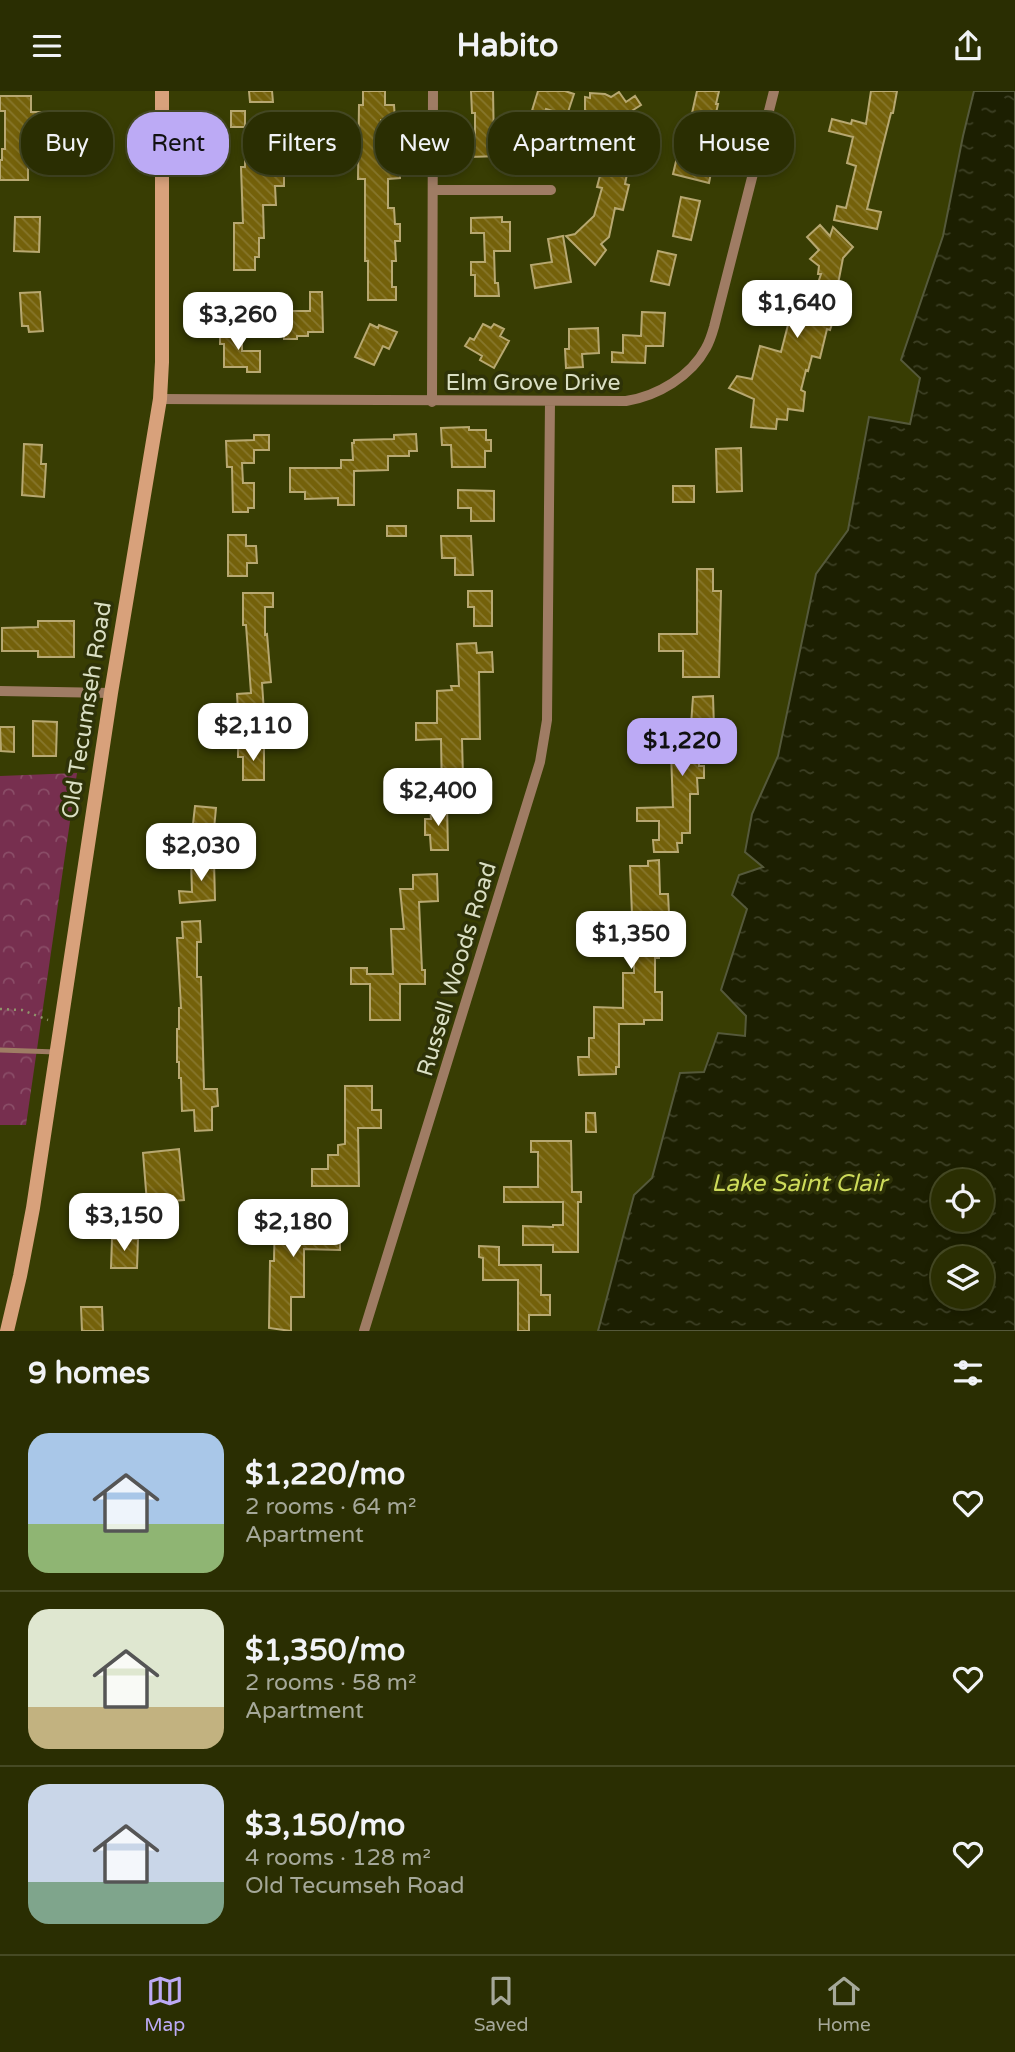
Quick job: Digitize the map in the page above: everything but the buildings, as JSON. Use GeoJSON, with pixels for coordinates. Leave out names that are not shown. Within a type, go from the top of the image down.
{"type":"FeatureCollection","features":[{"type":"Feature","properties":{"kind":"main road","name":"Old Tecumseh Road"},"geometry":{"type":"LineString","coordinates":[[7,1331],[33,1208],[111,692],[160,400],[162,91]]}},
{"type":"Feature","properties":{"kind":"street"},"geometry":{"type":"LineString","coordinates":[[432,402],[433,91]]}},
{"type":"Feature","properties":{"kind":"street","name":"Elm Grove Drive"},"geometry":{"type":"LineString","coordinates":[[160,400],[626,401],[643,399],[658,392],[677,380],[706,348],[714,327],[774,91]]}},
{"type":"Feature","properties":{"kind":"street"},"geometry":{"type":"LineString","coordinates":[[434,190],[551,190]]}},
{"type":"Feature","properties":{"kind":"street","name":"Russell Woods Road"},"geometry":{"type":"LineString","coordinates":[[364,1331],[544,743],[547,720],[550,401]]}},
{"type":"Feature","properties":{"kind":"street"},"geometry":{"type":"LineString","coordinates":[[0,691],[111,692]]}},
{"type":"Feature","properties":{"kind":"lane"},"geometry":{"type":"LineString","coordinates":[[0,1050],[56,1052]]}},
{"type":"Feature","properties":{"kind":"path"},"geometry":{"type":"LineString","coordinates":[[0,1009],[22,1010],[61,1025]]}},
{"type":"Feature","properties":{"kind":"green space"},"geometry":{"type":"Polygon","coordinates":[[[77,773],[26,1125],[0,1125],[0,776],[77,773]]]}},
{"type":"Feature","properties":{"kind":"water","name":"Lake Saint Clair"},"geometry":{"type":"Polygon","coordinates":[[[974,91],[1015,91],[1015,1331],[598,1331],[634,1195],[652,1178],[680,1073],[704,1072],[718,1033],[745,1036],[746,1016],[721,990],[747,909],[732,895],[739,875],[763,867],[745,852],[752,814],[778,756],[816,574],[848,530],[869,417],[910,424],[920,378],[901,360],[943,236],[974,91]]]}}]}
